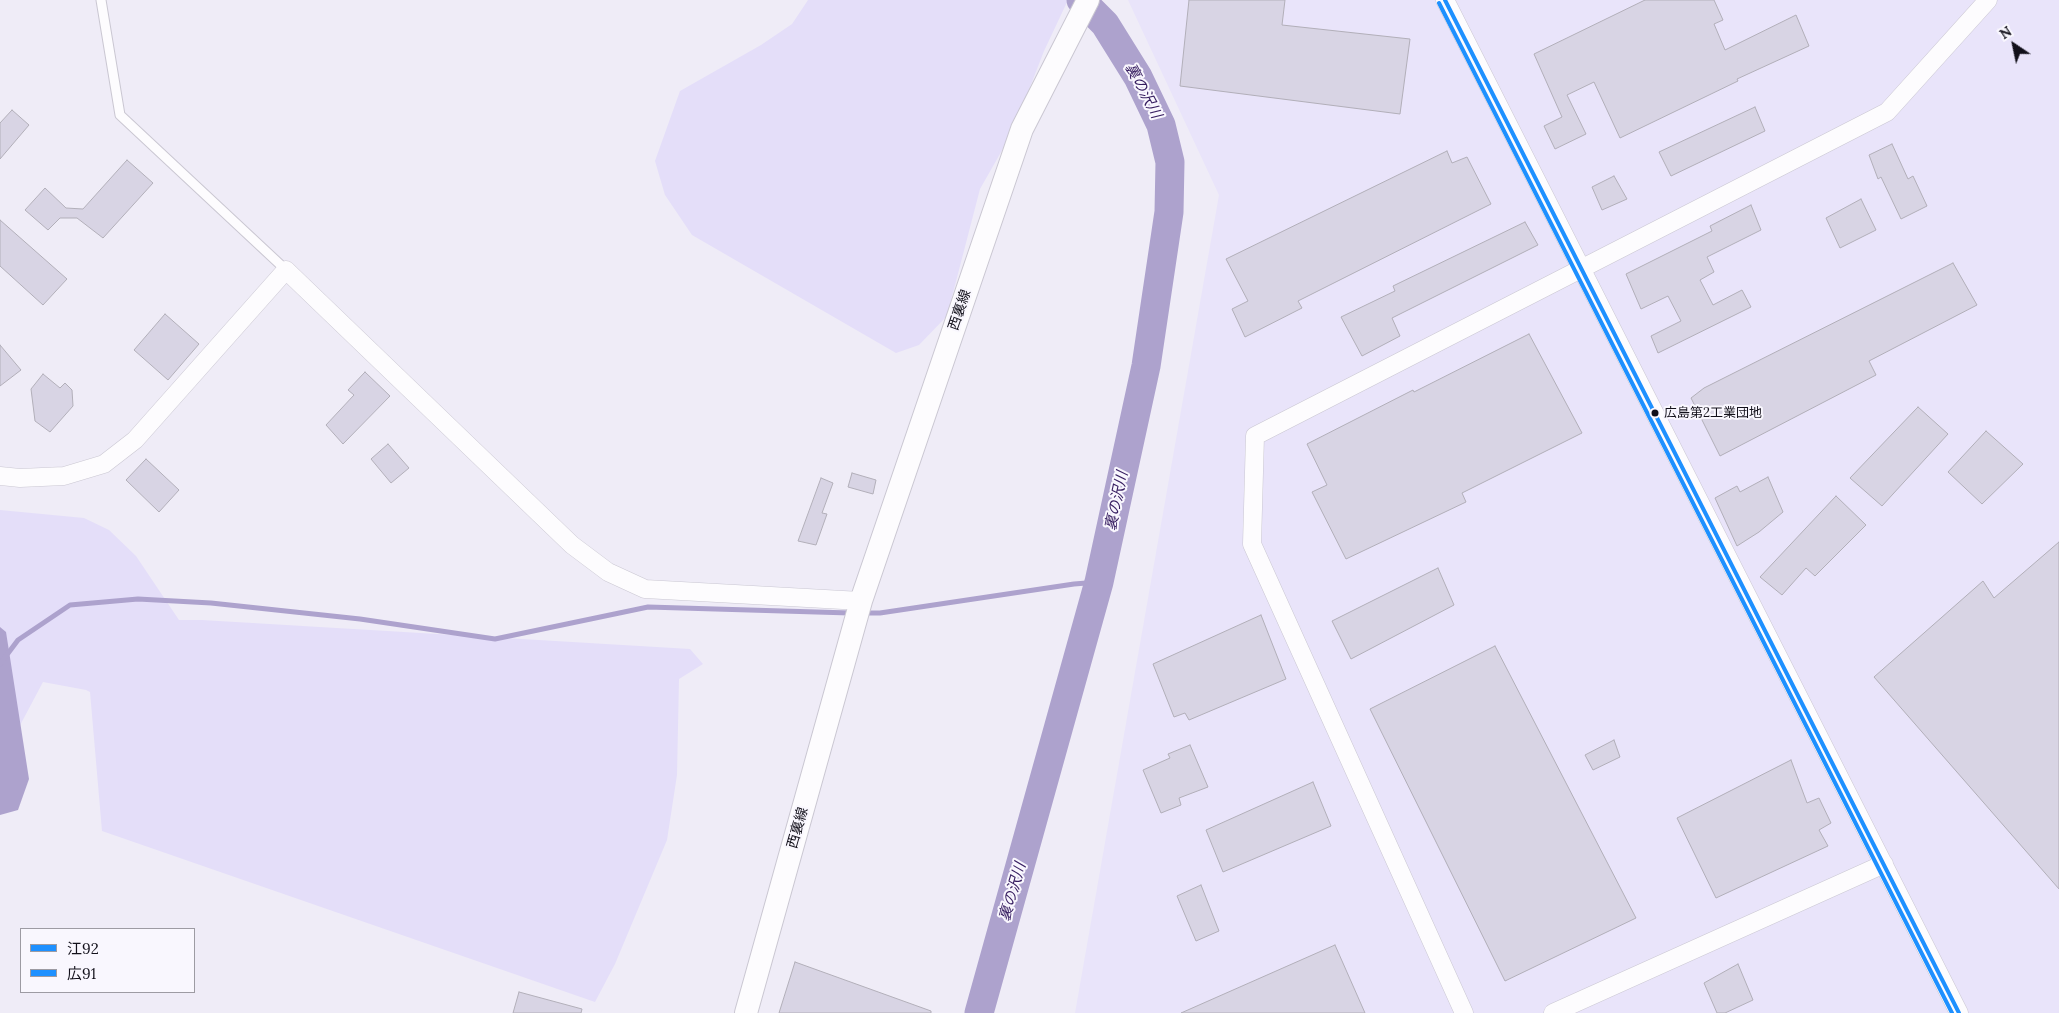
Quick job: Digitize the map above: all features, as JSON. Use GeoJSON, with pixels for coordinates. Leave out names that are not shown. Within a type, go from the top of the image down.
{"type":"FeatureCollection","features":[{"type":"Feature","properties":{"kind":"street","name":"西裏線"},"geometry":{"type":"LineString","coordinates":[[746,1013],[861,601],[1022,129],[1088,0]]}},
{"type":"Feature","properties":{"kind":"street"},"geometry":{"type":"LineString","coordinates":[[1445,0],[1959,1013]]}},
{"type":"Feature","properties":{"kind":"street"},"geometry":{"type":"LineString","coordinates":[[1464,1013],[1252,544],[1255,436],[1887,112],[1988,0]]}},
{"type":"Feature","properties":{"kind":"street"},"geometry":{"type":"LineString","coordinates":[[0,476],[20,478],[64,476],[104,464],[136,440],[286,270],[572,544],[608,572],[645,589],[861,601]]}},
{"type":"Feature","properties":{"kind":"street"},"geometry":{"type":"LineString","coordinates":[[1553,1013],[1884,864]]}},
{"type":"Feature","properties":{"kind":"lane"},"geometry":{"type":"LineString","coordinates":[[101,0],[120,115],[286,270]]}},
{"type":"Feature","properties":{"kind":"shaded area"},"geometry":{"type":"Polygon","coordinates":[[[808,0],[1068,0],[1044,51],[1013,131],[980,189],[947,316],[919,345],[896,353],[692,235],[665,195],[655,161],[680,91],[761,45],[792,24],[808,0]]]}},
{"type":"Feature","properties":{"kind":"shaded area"},"geometry":{"type":"Polygon","coordinates":[[[1128,0],[2059,0],[2059,1013],[1075,1013],[1219,195],[1128,0]]]}},
{"type":"Feature","properties":{"kind":"shaded area"},"geometry":{"type":"Polygon","coordinates":[[[0,510],[84,518],[109,530],[136,556],[179,620],[690,649],[703,664],[679,679],[677,775],[667,840],[615,964],[595,1002],[102,831],[90,692],[86,690],[43,682],[0,763],[0,510]]]}},
{"type":"Feature","properties":{"kind":"shaded area"},"geometry":{"type":"Polygon","coordinates":[[[0,627],[6,632],[29,779],[18,810],[0,815],[0,627]]]}},
{"type":"Feature","properties":{"kind":"building"},"geometry":{"type":"Polygon","coordinates":[[[1189,0],[1285,0],[1282,25],[1410,39],[1400,114],[1180,86],[1189,0]]]}},
{"type":"Feature","properties":{"kind":"building"},"geometry":{"type":"Polygon","coordinates":[[[1645,0],[1714,0],[1723,20],[1714,24],[1725,50],[1796,15],[1809,46],[1737,79],[1738,81],[1620,138],[1594,82],[1567,95],[1586,134],[1555,149],[1544,126],[1562,117],[1534,54],[1645,0]]]}},
{"type":"Feature","properties":{"kind":"building"},"geometry":{"type":"Polygon","coordinates":[[[1755,107],[1765,131],[1671,176],[1659,152],[1755,107]]]}},
{"type":"Feature","properties":{"kind":"building"},"geometry":{"type":"Polygon","coordinates":[[[12,110],[29,125],[0,159],[0,123],[12,110]]]}},
{"type":"Feature","properties":{"kind":"building"},"geometry":{"type":"Polygon","coordinates":[[[1892,144],[1908,179],[1913,176],[1927,206],[1901,219],[1881,177],[1878,179],[1869,155],[1892,144]]]}},
{"type":"Feature","properties":{"kind":"building"},"geometry":{"type":"Polygon","coordinates":[[[1447,151],[1452,163],[1467,157],[1491,204],[1298,301],[1302,308],[1245,337],[1232,309],[1248,301],[1226,259],[1447,151]]]}},
{"type":"Feature","properties":{"kind":"building"},"geometry":{"type":"Polygon","coordinates":[[[127,160],[153,183],[103,238],[77,218],[60,218],[48,230],[25,210],[45,188],[66,208],[83,209],[127,160]]]}},
{"type":"Feature","properties":{"kind":"building"},"geometry":{"type":"Polygon","coordinates":[[[1614,176],[1627,199],[1602,210],[1592,187],[1614,176]]]}},
{"type":"Feature","properties":{"kind":"building"},"geometry":{"type":"Polygon","coordinates":[[[1861,199],[1876,230],[1840,248],[1826,218],[1861,199]]]}},
{"type":"Feature","properties":{"kind":"building"},"geometry":{"type":"Polygon","coordinates":[[[1751,205],[1761,230],[1707,257],[1714,272],[1700,280],[1713,305],[1742,290],[1751,307],[1658,353],[1651,336],[1681,321],[1668,296],[1641,309],[1626,274],[1712,231],[1710,226],[1751,205]]]}},
{"type":"Feature","properties":{"kind":"building"},"geometry":{"type":"Polygon","coordinates":[[[0,220],[67,279],[43,305],[0,266],[0,220]]]}},
{"type":"Feature","properties":{"kind":"building"},"geometry":{"type":"Polygon","coordinates":[[[1525,222],[1538,245],[1392,318],[1400,336],[1362,356],[1341,317],[1395,291],[1393,286],[1525,222]]]}},
{"type":"Feature","properties":{"kind":"building"},"geometry":{"type":"Polygon","coordinates":[[[1953,263],[1977,305],[1869,361],[1876,375],[1720,456],[1691,398],[1704,388],[1953,263]]]}},
{"type":"Feature","properties":{"kind":"building"},"geometry":{"type":"Polygon","coordinates":[[[165,314],[199,344],[168,380],[134,350],[165,314]]]}},
{"type":"Feature","properties":{"kind":"building"},"geometry":{"type":"Polygon","coordinates":[[[1529,334],[1582,433],[1462,493],[1466,502],[1346,559],[1312,492],[1327,485],[1307,444],[1529,334]]]}},
{"type":"Feature","properties":{"kind":"building"},"geometry":{"type":"Polygon","coordinates":[[[0,345],[21,370],[0,386],[0,345]]]}},
{"type":"Feature","properties":{"kind":"building"},"geometry":{"type":"Polygon","coordinates":[[[365,372],[390,396],[343,444],[326,425],[354,395],[348,390],[365,372]]]}},
{"type":"Feature","properties":{"kind":"building"},"geometry":{"type":"Polygon","coordinates":[[[43,374],[60,388],[65,383],[72,390],[73,406],[50,432],[35,421],[31,389],[43,374]]]}},
{"type":"Feature","properties":{"kind":"building"},"geometry":{"type":"Polygon","coordinates":[[[1918,407],[1948,434],[1882,506],[1850,478],[1918,407]]]}},
{"type":"Feature","properties":{"kind":"building"},"geometry":{"type":"Polygon","coordinates":[[[1986,431],[2023,464],[1982,504],[1948,472],[1986,431]]]}},
{"type":"Feature","properties":{"kind":"building"},"geometry":{"type":"Polygon","coordinates":[[[388,444],[409,468],[391,483],[371,459],[388,444]]]}},
{"type":"Feature","properties":{"kind":"building"},"geometry":{"type":"Polygon","coordinates":[[[146,459],[179,490],[159,512],[126,480],[146,459]]]}},
{"type":"Feature","properties":{"kind":"building"},"geometry":{"type":"Polygon","coordinates":[[[852,473],[876,480],[873,494],[848,487],[852,473]]]}},
{"type":"Feature","properties":{"kind":"building"},"geometry":{"type":"Polygon","coordinates":[[[1768,477],[1783,512],[1759,532],[1737,546],[1715,498],[1737,486],[1740,492],[1768,477]]]}},
{"type":"Feature","properties":{"kind":"building"},"geometry":{"type":"Polygon","coordinates":[[[821,478],[833,483],[822,513],[827,514],[816,545],[798,541],[821,478]]]}},
{"type":"Feature","properties":{"kind":"building"},"geometry":{"type":"Polygon","coordinates":[[[1836,496],[1866,525],[1815,576],[1806,568],[1782,595],[1760,577],[1836,496]]]}},
{"type":"Feature","properties":{"kind":"building"},"geometry":{"type":"Polygon","coordinates":[[[2059,542],[2059,889],[1874,677],[1983,581],[1994,598],[2059,542]]]}},
{"type":"Feature","properties":{"kind":"building"},"geometry":{"type":"Polygon","coordinates":[[[1438,568],[1454,605],[1351,659],[1332,621],[1438,568]]]}},
{"type":"Feature","properties":{"kind":"building"},"geometry":{"type":"Polygon","coordinates":[[[1261,615],[1286,679],[1189,720],[1185,713],[1174,717],[1153,664],[1261,615]]]}},
{"type":"Feature","properties":{"kind":"building"},"geometry":{"type":"Polygon","coordinates":[[[1495,646],[1636,918],[1505,981],[1370,709],[1495,646]]]}},
{"type":"Feature","properties":{"kind":"building"},"geometry":{"type":"Polygon","coordinates":[[[1614,740],[1620,757],[1593,770],[1585,755],[1614,740]]]}},
{"type":"Feature","properties":{"kind":"building"},"geometry":{"type":"Polygon","coordinates":[[[1190,745],[1208,787],[1179,798],[1181,805],[1161,813],[1143,770],[1170,758],[1168,754],[1190,745]]]}},
{"type":"Feature","properties":{"kind":"building"},"geometry":{"type":"Polygon","coordinates":[[[1791,760],[1807,803],[1819,798],[1831,823],[1819,830],[1828,846],[1716,898],[1677,818],[1791,760]]]}},
{"type":"Feature","properties":{"kind":"building"},"geometry":{"type":"Polygon","coordinates":[[[1313,782],[1331,826],[1223,872],[1206,830],[1313,782]]]}},
{"type":"Feature","properties":{"kind":"building"},"geometry":{"type":"Polygon","coordinates":[[[1201,885],[1219,931],[1196,941],[1177,896],[1201,885]]]}},
{"type":"Feature","properties":{"kind":"building"},"geometry":{"type":"Polygon","coordinates":[[[1335,945],[1365,1013],[1181,1013],[1335,945]]]}},
{"type":"Feature","properties":{"kind":"building"},"geometry":{"type":"Polygon","coordinates":[[[795,962],[931,1011],[931,1013],[779,1013],[795,962]]]}},
{"type":"Feature","properties":{"kind":"building"},"geometry":{"type":"Polygon","coordinates":[[[1738,964],[1753,1000],[1725,1013],[1717,1013],[1704,983],[1738,964]]]}},
{"type":"Feature","properties":{"kind":"building"},"geometry":{"type":"Polygon","coordinates":[[[519,992],[582,1009],[581,1013],[513,1013],[519,992]]]}},
{"type":"Feature","properties":{"kind":"waterway","name":"裏の沢川"},"geometry":{"type":"LineString","coordinates":[[979,1013],[1099,582],[1146,366],[1169,212],[1170,162],[1161,125],[1138,77],[1105,24],[1081,0]]}},
{"type":"Feature","properties":{"kind":"waterway"},"geometry":{"type":"LineString","coordinates":[[864,613],[880,613],[1074,584],[1099,582]]}},
{"type":"Feature","properties":{"kind":"waterway"},"geometry":{"type":"LineString","coordinates":[[0,664],[18,640],[70,605],[138,599],[211,603],[360,619],[495,639],[648,607],[850,613]]}},
{"type":"Feature","properties":{"kind":"transit line","name":"江92"},"geometry":{"type":"LineString","coordinates":[[1445,0],[1959,1013]]}},
{"type":"Feature","properties":{"kind":"transit line","name":"広91"},"geometry":{"type":"LineString","coordinates":[[1439,3],[1952,1013]]}},
{"type":"Feature","properties":{"kind":"place","name":"広島第2工業団地"},"geometry":{"type":"Point","coordinates":[1655,413]}}]}
